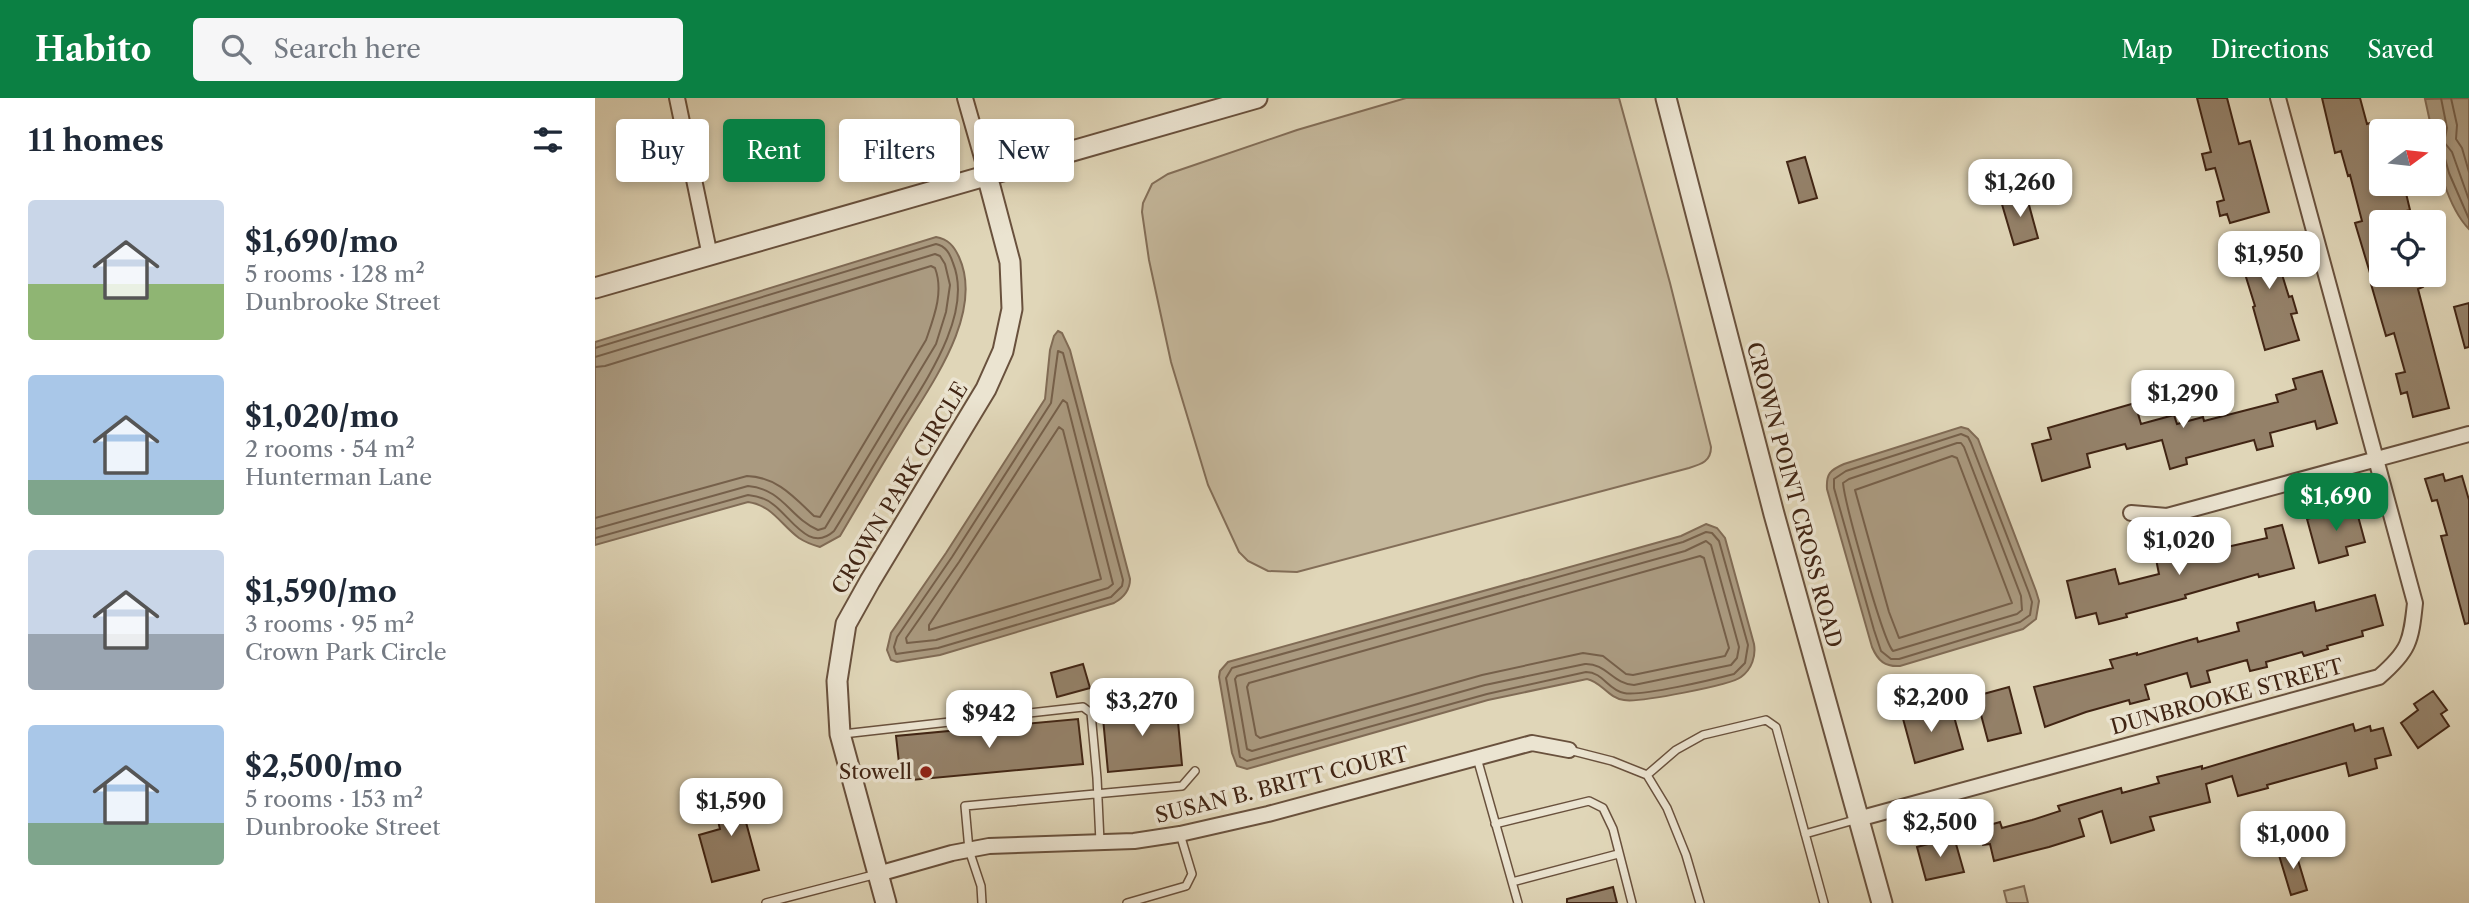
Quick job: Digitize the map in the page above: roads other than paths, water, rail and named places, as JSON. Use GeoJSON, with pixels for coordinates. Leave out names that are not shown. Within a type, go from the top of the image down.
{"type":"FeatureCollection","features":[{"type":"Feature","properties":{"kind":"street"},"geometry":{"type":"LineString","coordinates":[[677,98],[710,256]]}},
{"type":"Feature","properties":{"kind":"street","name":"CROWN PARK CIRCLE"},"geometry":{"type":"LineString","coordinates":[[965,98],[974,130]]}},
{"type":"Feature","properties":{"kind":"street"},"geometry":{"type":"LineString","coordinates":[[1074,150],[1257,98]]}},
{"type":"Feature","properties":{"kind":"street","name":"CROWN POINT CROSS ROAD"},"geometry":{"type":"LineString","coordinates":[[1666,98],[1774,514],[1882,903]]}},
{"type":"Feature","properties":{"kind":"street","name":"DUNBROOKE STREET"},"geometry":{"type":"LineString","coordinates":[[1858,819],[2379,677],[2400,659],[2411,637],[2416,603],[2278,98]]}},
{"type":"Feature","properties":{"kind":"street"},"geometry":{"type":"LineString","coordinates":[[595,288],[974,179]]}},
{"type":"Feature","properties":{"kind":"street","name":"CROWN PARK CIRCLE"},"geometry":{"type":"LineString","coordinates":[[886,903],[840,734],[837,681],[846,624],[986,389],[1003,351],[1012,309],[1010,262],[989,182]]}},
{"type":"Feature","properties":{"kind":"street"},"geometry":{"type":"LineString","coordinates":[[2131,513],[2167,516],[2469,434]]}},
{"type":"Feature","properties":{"kind":"street","name":"SUSAN B. BRITT COURT"},"geometry":{"type":"LineString","coordinates":[[878,874],[989,846],[1134,841],[1180,834],[1268,814],[1532,743],[1569,750]]}},
{"type":"Feature","properties":{"kind":"lane"},"geometry":{"type":"LineString","coordinates":[[840,734],[1083,707],[1091,713],[1100,842]]}},
{"type":"Feature","properties":{"kind":"lane"},"geometry":{"type":"LineString","coordinates":[[1647,775],[1676,750],[1703,734],[1766,720],[1776,727],[1825,903]]}},
{"type":"Feature","properties":{"kind":"lane"},"geometry":{"type":"LineString","coordinates":[[1569,750],[1612,761],[1647,775],[1672,820],[1700,903]]}},
{"type":"Feature","properties":{"kind":"lane"},"geometry":{"type":"LineString","coordinates":[[1477,758],[1518,903]]}},
{"type":"Feature","properties":{"kind":"lane"},"geometry":{"type":"LineString","coordinates":[[982,903],[981,886],[969,850],[965,806],[1182,786],[1195,771]]}},
{"type":"Feature","properties":{"kind":"lane"},"geometry":{"type":"LineString","coordinates":[[1495,824],[1589,801],[1603,808],[1613,829],[1632,903]]}},
{"type":"Feature","properties":{"kind":"lane"},"geometry":{"type":"LineString","coordinates":[[1805,834],[1858,819]]}},
{"type":"Feature","properties":{"kind":"lane"},"geometry":{"type":"LineString","coordinates":[[1127,903],[1186,886],[1192,873],[1180,834]]}},
{"type":"Feature","properties":{"kind":"lane"},"geometry":{"type":"LineString","coordinates":[[1512,882],[1618,854]]}},
{"type":"Feature","properties":{"kind":"lane"},"geometry":{"type":"LineString","coordinates":[[767,903],[878,874]]}},
{"type":"Feature","properties":{"kind":"water"},"geometry":{"type":"Polygon","coordinates":[[[2469,98],[2469,229],[2447,191],[2447,119],[2429,119],[2425,99],[2469,98]]]}},
{"type":"Feature","properties":{"kind":"water"},"geometry":{"type":"Polygon","coordinates":[[[936,237],[947,241],[955,250],[965,279],[965,302],[959,326],[939,372],[840,536],[820,547],[799,538],[764,507],[748,502],[595,545],[595,342],[936,237]]]}},
{"type":"Feature","properties":{"kind":"water"},"geometry":{"type":"Polygon","coordinates":[[[1058,331],[1062,333],[1070,350],[1130,579],[1127,590],[1114,603],[940,655],[897,662],[891,660],[887,650],[891,633],[1045,399],[1050,350],[1058,331]]]}},
{"type":"Feature","properties":{"kind":"water"},"geometry":{"type":"Polygon","coordinates":[[[1961,427],[1968,429],[1978,439],[2036,591],[2039,601],[2036,619],[2023,629],[1900,666],[1886,664],[1872,647],[1827,489],[1828,476],[1844,464],[1961,427]]]}},
{"type":"Feature","properties":{"kind":"water"},"geometry":{"type":"Polygon","coordinates":[[[1706,524],[1717,528],[1725,538],[1754,644],[1752,662],[1741,677],[1703,689],[1633,700],[1618,699],[1587,679],[1488,700],[1247,769],[1237,766],[1232,753],[1219,677],[1220,671],[1228,662],[1681,536],[1706,524]]]}},
{"type":"Feature","properties":{"kind":"place","name":"Stowell"},"geometry":{"type":"Point","coordinates":[926,772]}}]}
